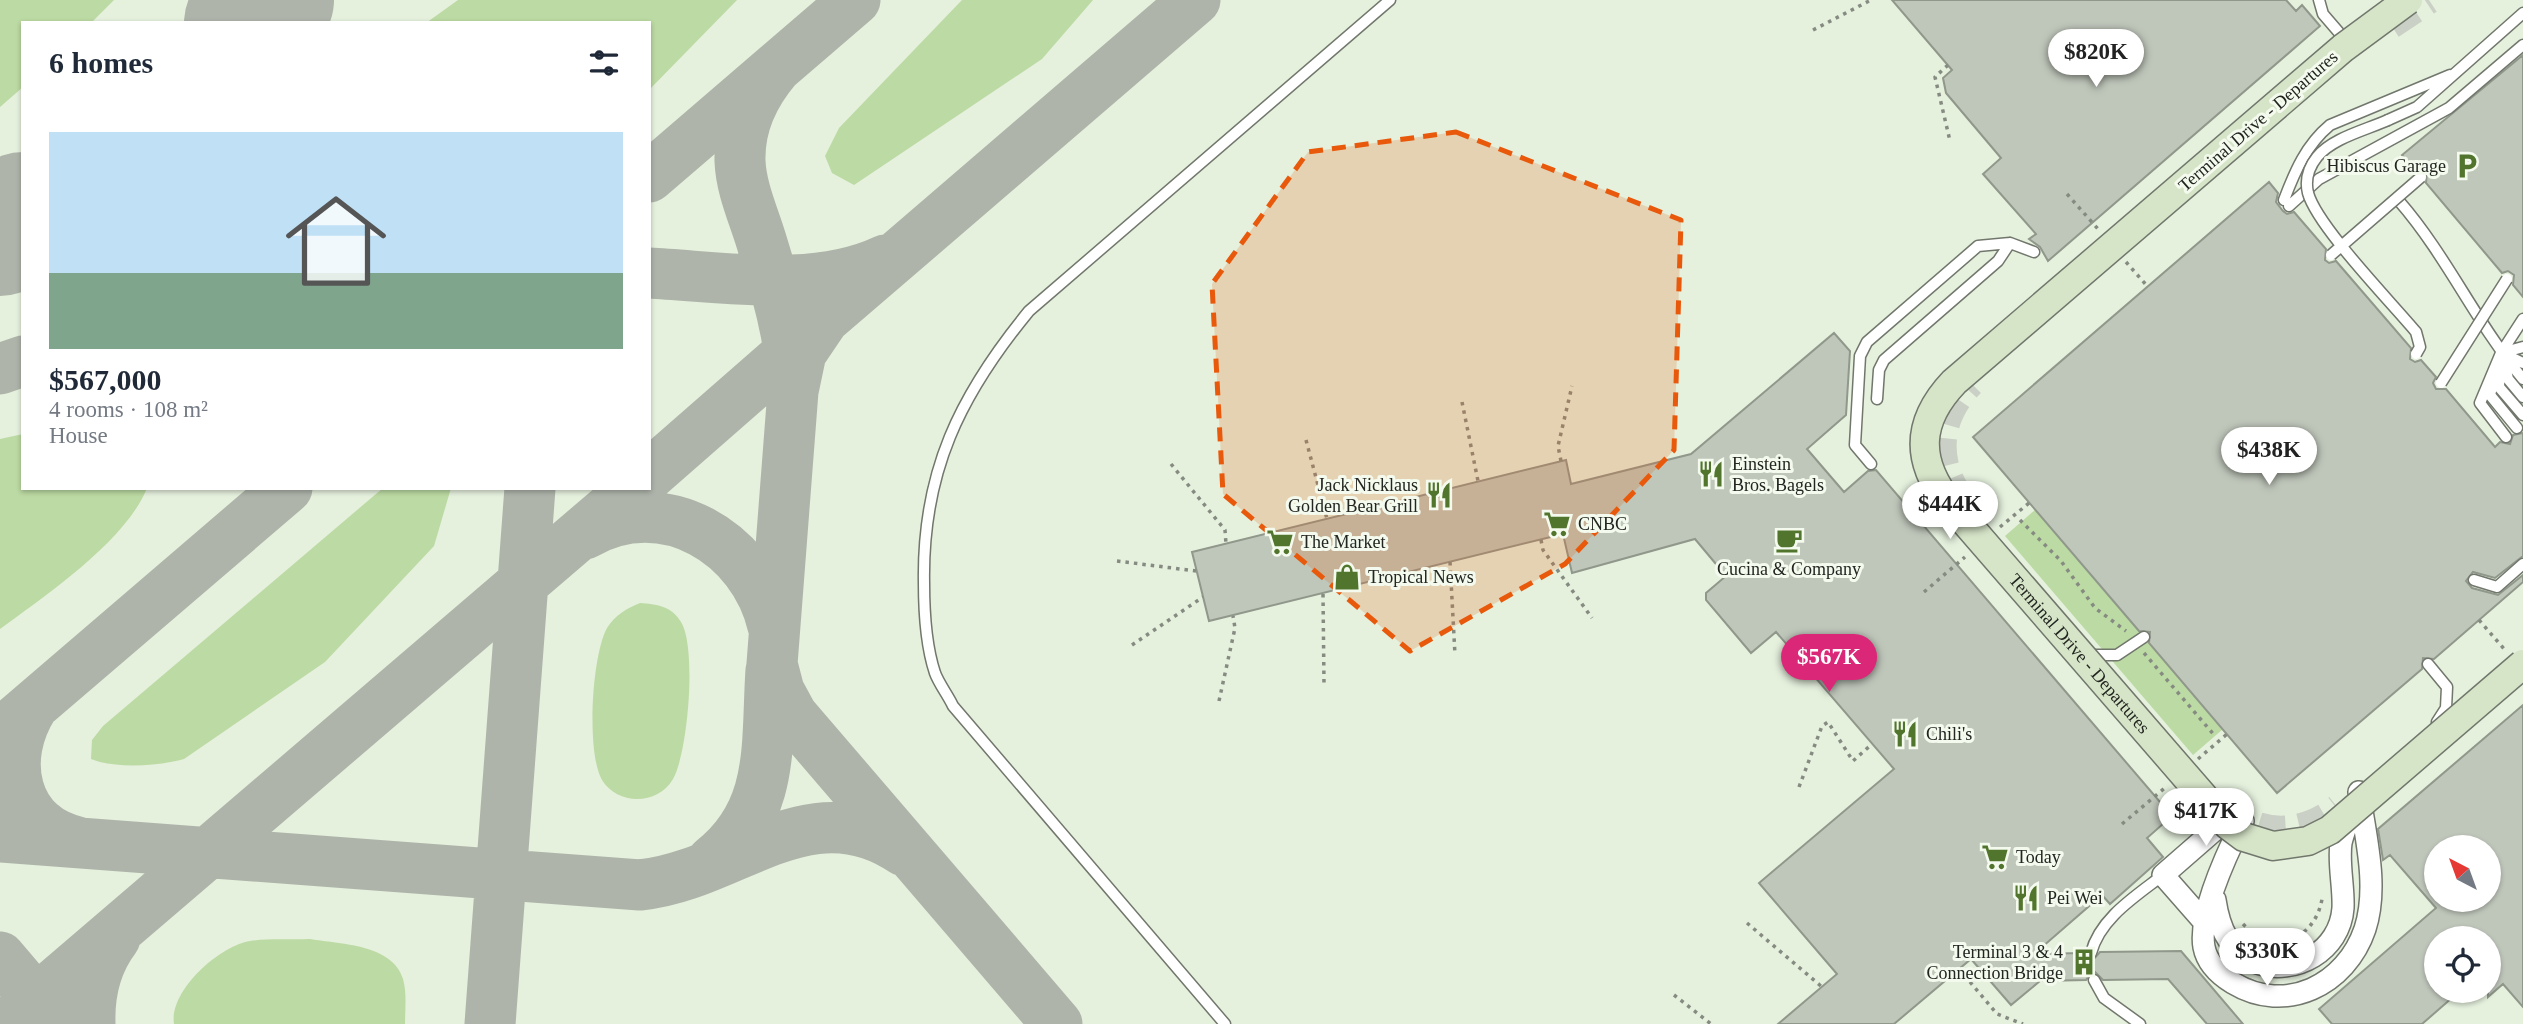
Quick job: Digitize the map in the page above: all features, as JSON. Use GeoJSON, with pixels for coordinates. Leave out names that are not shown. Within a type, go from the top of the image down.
{"type":"FeatureCollection","features":[{"type":"Feature","properties":{"kind":"street","name":"Terminal Drive - Departures"},"geometry":{"type":"LineString","coordinates":[[2408,0],[2350,42],[1954,382],[1930,416],[1925,452],[1931,474],[1949,503],[2182,775],[2228,825],[2262,844],[2297,844],[2330,830],[2514,657]]}},
{"type":"Feature","properties":{"kind":"street"},"geometry":{"type":"LineString","coordinates":[[2206,924],[2163,875],[2238,817],[2223,861],[2214,891],[2206,924],[2203,933],[2204,950],[2211,964],[2226,979],[2244,990],[2265,996],[2292,996],[2317,988],[2340,972],[2355,953],[2365,927],[2371,877],[2359,790],[2341,845],[2343,911],[2334,936],[2316,956],[2294,967],[2273,968],[2236,951],[2224,934],[2214,891]]}},
{"type":"Feature","properties":{"kind":"lane"},"geometry":{"type":"LineString","coordinates":[[1225,1024],[954,706],[935,673],[928,635],[923,569],[926,518],[933,479],[964,407],[982,373],[1030,311],[1390,0]]}},
{"type":"Feature","properties":{"kind":"lane"},"geometry":{"type":"LineString","coordinates":[[2319,0],[2323,15],[2355,52]]}},
{"type":"Feature","properties":{"kind":"lane"},"geometry":{"type":"LineString","coordinates":[[2416,354],[2420,347],[2416,332],[2322,220],[2309,194],[2307,182],[2318,156],[2332,144],[2417,107],[2523,13]]}},
{"type":"Feature","properties":{"kind":"lane"},"geometry":{"type":"LineString","coordinates":[[2450,75],[2330,125],[2316,136],[2299,163],[2286,203],[2319,179],[2449,108],[2523,44]]}},
{"type":"Feature","properties":{"kind":"lane"},"geometry":{"type":"LineString","coordinates":[[2422,178],[2399,201],[2332,256],[2422,178]]}},
{"type":"Feature","properties":{"kind":"lane"},"geometry":{"type":"LineString","coordinates":[[2399,201],[2428,235],[2501,353],[2523,379]]}},
{"type":"Feature","properties":{"kind":"lane"},"geometry":{"type":"LineString","coordinates":[[1871,464],[1855,445],[1860,356],[1867,342],[1978,246],[2010,243],[2034,252]]}},
{"type":"Feature","properties":{"kind":"lane"},"geometry":{"type":"LineString","coordinates":[[1877,399],[1878,370],[1884,360],[1998,261],[2010,243]]}},
{"type":"Feature","properties":{"kind":"lane"},"geometry":{"type":"LineString","coordinates":[[2441,383],[2507,279]]}},
{"type":"Feature","properties":{"kind":"lane"},"geometry":{"type":"LineString","coordinates":[[2507,437],[2480,403],[2501,353],[2523,319]]}},
{"type":"Feature","properties":{"kind":"lane"},"geometry":{"type":"LineString","coordinates":[[2501,353],[2523,351]]}},
{"type":"Feature","properties":{"kind":"lane"},"geometry":{"type":"LineString","coordinates":[[2501,353],[2523,363]]}},
{"type":"Feature","properties":{"kind":"lane"},"geometry":{"type":"LineString","coordinates":[[2501,353],[2508,379],[2523,397]]}},
{"type":"Feature","properties":{"kind":"lane"},"geometry":{"type":"LineString","coordinates":[[2501,353],[2499,387],[2523,415]]}},
{"type":"Feature","properties":{"kind":"lane"},"geometry":{"type":"LineString","coordinates":[[2501,353],[2490,395],[2517,428]]}},
{"type":"Feature","properties":{"kind":"lane"},"geometry":{"type":"LineString","coordinates":[[2474,580],[2497,587],[2523,564]]}},
{"type":"Feature","properties":{"kind":"lane"},"geometry":{"type":"LineString","coordinates":[[2095,655],[2117,655],[2140,640]]}},
{"type":"Feature","properties":{"kind":"lane"},"geometry":{"type":"LineString","coordinates":[[2428,664],[2447,687],[2446,708],[2437,722]]}},
{"type":"Feature","properties":{"kind":"lane"},"geometry":{"type":"LineString","coordinates":[[2091,953],[2102,926],[2163,875]]}},
{"type":"Feature","properties":{"kind":"lane"},"geometry":{"type":"LineString","coordinates":[[2094,980],[2104,998],[2140,1024]]}},
{"type":"Feature","properties":{"kind":"path"},"geometry":{"type":"LineString","coordinates":[[1813,30],[1871,0]]}},
{"type":"Feature","properties":{"kind":"path"},"geometry":{"type":"LineString","coordinates":[[1948,65],[1935,77],[1950,141]]}},
{"type":"Feature","properties":{"kind":"path"},"geometry":{"type":"LineString","coordinates":[[1561,461],[1559,446],[1572,386]]}},
{"type":"Feature","properties":{"kind":"path"},"geometry":{"type":"LineString","coordinates":[[1462,401],[1478,481]]}},
{"type":"Feature","properties":{"kind":"path"},"geometry":{"type":"LineString","coordinates":[[1306,440],[1327,519]]}},
{"type":"Feature","properties":{"kind":"path"},"geometry":{"type":"LineString","coordinates":[[1171,464],[1225,530],[1226,544]]}},
{"type":"Feature","properties":{"kind":"path"},"geometry":{"type":"LineString","coordinates":[[2020,520],[2061,561],[2095,608],[2140,640],[2215,736]]}},
{"type":"Feature","properties":{"kind":"path"},"geometry":{"type":"LineString","coordinates":[[1541,540],[1543,550],[1592,618]]}},
{"type":"Feature","properties":{"kind":"path"},"geometry":{"type":"LineString","coordinates":[[1117,561],[1196,571]]}},
{"type":"Feature","properties":{"kind":"path"},"geometry":{"type":"LineString","coordinates":[[1450,562],[1455,655]]}},
{"type":"Feature","properties":{"kind":"path"},"geometry":{"type":"LineString","coordinates":[[1323,594],[1324,684]]}},
{"type":"Feature","properties":{"kind":"path"},"geometry":{"type":"LineString","coordinates":[[1132,645],[1203,597]]}},
{"type":"Feature","properties":{"kind":"path"},"geometry":{"type":"LineString","coordinates":[[1219,701],[1235,628],[1233,616]]}},
{"type":"Feature","properties":{"kind":"path"},"geometry":{"type":"LineString","coordinates":[[2479,620],[2514,657]]}},
{"type":"Feature","properties":{"kind":"path"},"geometry":{"type":"LineString","coordinates":[[1799,787],[1822,726],[1828,722],[1853,761],[1872,744]]}},
{"type":"Feature","properties":{"kind":"path"},"geometry":{"type":"LineString","coordinates":[[2238,917],[2246,927],[2267,943],[2286,943],[2305,930],[2320,908],[2323,890]]}},
{"type":"Feature","properties":{"kind":"path"},"geometry":{"type":"LineString","coordinates":[[1747,923],[1822,987]]}},
{"type":"Feature","properties":{"kind":"path"},"geometry":{"type":"LineString","coordinates":[[1959,969],[1997,1014],[2024,1024]]}},
{"type":"Feature","properties":{"kind":"path"},"geometry":{"type":"LineString","coordinates":[[1674,995],[1710,1024]]}},
{"type":"Feature","properties":{"kind":"highlighted area"},"geometry":{"type":"Polygon","coordinates":[[[1456,132],[1681,220],[1674,450],[1565,564],[1410,651],[1223,494],[1212,284],[1308,152],[1456,132]]]}},
{"type":"Feature","properties":{"kind":"shaded area"},"geometry":{"type":"Polygon","coordinates":[[[0,0],[2523,0],[2523,1024],[0,1024],[0,0]]]}},
{"type":"Feature","properties":{"kind":"green space"},"geometry":{"type":"Polygon","coordinates":[[[0,0],[114,0],[93,21],[21,21],[21,89],[0,107],[0,0]]]}},
{"type":"Feature","properties":{"kind":"green space"},"geometry":{"type":"Polygon","coordinates":[[[458,0],[737,0],[651,88],[651,21],[429,21],[458,0]]]}},
{"type":"Feature","properties":{"kind":"green space"},"geometry":{"type":"Polygon","coordinates":[[[962,0],[1093,0],[1042,59],[854,185],[832,173],[825,156],[839,128],[962,0]]]}},
{"type":"Feature","properties":{"kind":"green space"},"geometry":{"type":"Polygon","coordinates":[[[21,434],[21,490],[146,490],[122,528],[103,547],[61,584],[0,629],[0,439],[21,434]]]}},
{"type":"Feature","properties":{"kind":"green space"},"geometry":{"type":"Polygon","coordinates":[[[381,490],[450,490],[434,546],[325,662],[184,759],[137,765],[112,764],[91,759],[92,740],[103,726],[381,490]]]}},
{"type":"Feature","properties":{"kind":"green space"},"geometry":{"type":"Polygon","coordinates":[[[2035,510],[2223,729],[2193,755],[2005,536],[2035,510]]]}},
{"type":"Feature","properties":{"kind":"green space"},"geometry":{"type":"Polygon","coordinates":[[[640,603],[668,609],[681,622],[689,653],[689,700],[683,747],[673,779],[658,794],[638,799],[618,794],[602,780],[594,748],[593,704],[598,659],[607,628],[614,619],[640,603]]]}},
{"type":"Feature","properties":{"kind":"green space"},"geometry":{"type":"Polygon","coordinates":[[[310,939],[377,952],[397,967],[403,979],[405,1024],[174,1024],[179,998],[199,972],[224,951],[250,941],[310,939]]]}},
{"type":"Feature","properties":{"kind":"building"},"geometry":{"type":"Polygon","coordinates":[[[1892,0],[2286,0],[2296,11],[2302,5],[2320,26],[2048,261],[2040,247],[2029,239],[2036,234],[1983,174],[2001,158],[1946,93],[1943,78],[1952,70],[1892,0]]]}},
{"type":"Feature","properties":{"kind":"building","name":"Hibiscus Garage"},"geometry":{"type":"Polygon","coordinates":[[[2523,55],[2523,297],[2513,285],[2514,275],[2508,271],[2502,273],[2426,183],[2427,172],[2423,169],[2416,171],[2402,155],[2523,55]]]}},
{"type":"Feature","properties":{"kind":"building"},"geometry":{"type":"Polygon","coordinates":[[[2269,182],[2278,193],[2276,202],[2283,211],[2287,214],[2294,212],[2326,249],[2325,260],[2329,263],[2336,261],[2411,348],[2410,359],[2415,362],[2421,360],[2436,377],[2433,383],[2436,389],[2446,389],[2495,447],[2500,442],[2510,444],[2513,435],[2523,433],[2523,556],[2495,578],[2473,572],[2466,581],[2472,588],[2498,595],[2523,575],[2523,582],[2434,659],[2423,658],[2422,669],[2277,793],[2149,643],[2150,632],[2139,631],[1973,437],[2269,182]]]}},
{"type":"Feature","properties":{"kind":"building"},"geometry":{"type":"Polygon","coordinates":[[[1834,333],[1850,351],[1846,415],[1807,449],[1844,492],[1868,471],[1876,470],[2172,816],[2147,838],[2163,857],[2110,904],[2102,895],[2034,954],[2083,953],[2085,959],[2092,961],[2100,952],[2181,951],[2243,1024],[2207,1024],[2168,979],[2103,980],[2095,972],[2086,980],[2040,981],[2011,1005],[1971,959],[1894,1024],[1778,1024],[1837,974],[1759,883],[1894,769],[1776,632],[1751,653],[1706,600],[1706,593],[1726,576],[1695,539],[1572,573],[1563,534],[1209,621],[1192,552],[1566,460],[1571,484],[1691,454],[1834,333]]]}},
{"type":"Feature","properties":{"kind":"building"},"geometry":{"type":"Polygon","coordinates":[[[2523,705],[2523,1007],[2503,984],[2501,986],[2501,926],[2424,926],[2424,1003],[2446,1003],[2422,1024],[2332,1024],[2319,1009],[2431,912],[2501,912],[2501,835],[2424,835],[2424,894],[2390,855],[2383,860],[2378,829],[2523,705]]]}},
{"type":"Feature","properties":{"kind":"taxiway"},"geometry":{"type":"LineString","coordinates":[[228,21],[249,0]]}},
{"type":"Feature","properties":{"kind":"taxiway"},"geometry":{"type":"LineString","coordinates":[[651,175],[855,0]]}},
{"type":"Feature","properties":{"kind":"taxiway"},"geometry":{"type":"LineString","coordinates":[[1057,1024],[792,715],[779,691],[772,664],[793,391],[801,353],[824,319],[1195,0]]}},
{"type":"Feature","properties":{"kind":"taxiway"},"geometry":{"type":"LineString","coordinates":[[776,68],[749,111],[742,135],[740,161],[745,191],[781,310],[792,382]]}},
{"type":"Feature","properties":{"kind":"taxiway"},"geometry":{"type":"LineString","coordinates":[[651,273],[800,280],[829,277],[885,260]]}},
{"type":"Feature","properties":{"kind":"taxiway"},"geometry":{"type":"LineString","coordinates":[[651,473],[808,336]]}},
{"type":"Feature","properties":{"kind":"taxiway"},"geometry":{"type":"LineString","coordinates":[[0,369],[21,362]]}},
{"type":"Feature","properties":{"kind":"taxiway"},"geometry":{"type":"LineString","coordinates":[[0,734],[285,490]]}},
{"type":"Feature","properties":{"kind":"taxiway"},"geometry":{"type":"LineString","coordinates":[[490,1024],[530,490]]}},
{"type":"Feature","properties":{"kind":"taxiway"},"geometry":{"type":"LineString","coordinates":[[8,1024],[632,490]]}},
{"type":"Feature","properties":{"kind":"taxiway"},"geometry":{"type":"LineString","coordinates":[[585,534],[615,521],[645,517],[674,521],[702,532],[726,548],[747,570],[763,596],[773,626]]}},
{"type":"Feature","properties":{"kind":"taxiway"},"geometry":{"type":"LineString","coordinates":[[712,861],[733,841],[748,820],[757,798],[767,750],[771,670]]}},
{"type":"Feature","properties":{"kind":"taxiway"},"geometry":{"type":"LineString","coordinates":[[33,706],[17,747],[15,768],[18,788],[26,806],[38,822],[56,834],[78,842]]}},
{"type":"Feature","properties":{"kind":"taxiway"},"geometry":{"type":"LineString","coordinates":[[0,837],[640,885],[708,867],[772,840],[804,831],[836,828],[869,833],[904,851]]}},
{"type":"Feature","properties":{"kind":"taxiway"},"geometry":{"type":"LineString","coordinates":[[90,1024],[95,979],[115,938]]}},
{"type":"Feature","properties":{"kind":"taxiway"},"geometry":{"type":"LineString","coordinates":[[0,957],[57,1024]]}},
{"type":"Feature","properties":{"kind":"runway"},"geometry":{"type":"LineString","coordinates":[[248,21],[272,0]]}},
{"type":"Feature","properties":{"kind":"runway"},"geometry":{"type":"LineString","coordinates":[[0,234],[21,216]]}},
{"type":"Feature","properties":{"kind":"tunnel"},"geometry":{"type":"LineString","coordinates":[[2391,25],[2429,0]]}},
{"type":"Feature","properties":{"kind":"tunnel"},"geometry":{"type":"LineString","coordinates":[[1964,503],[1947,473],[1943,442],[1951,411],[1971,383]]}},
{"type":"Feature","properties":{"kind":"tunnel"},"geometry":{"type":"LineString","coordinates":[[2223,804],[2250,823],[2279,830],[2309,824],[2338,808]]}},
{"type":"Feature","properties":{"kind":"place","name":"Hibiscus Garage"},"geometry":{"type":"Point","coordinates":[2467,166]}},
{"type":"Feature","properties":{"kind":"place","name":"Einstein Bros. Bagels"},"geometry":{"type":"Point","coordinates":[1711,474]}},
{"type":"Feature","properties":{"kind":"place","name":"Jack Nicklaus Golden Bear Grill"},"geometry":{"type":"Point","coordinates":[1439,495]}},
{"type":"Feature","properties":{"kind":"place","name":"CNBC"},"geometry":{"type":"Point","coordinates":[1557,524]}},
{"type":"Feature","properties":{"kind":"place","name":"Cucina & Company"},"geometry":{"type":"Point","coordinates":[1789,540]}},
{"type":"Feature","properties":{"kind":"place","name":"The Market"},"geometry":{"type":"Point","coordinates":[1280,542]}},
{"type":"Feature","properties":{"kind":"place","name":"Tropical News"},"geometry":{"type":"Point","coordinates":[1347,577]}},
{"type":"Feature","properties":{"kind":"place","name":"Chili's"},"geometry":{"type":"Point","coordinates":[1905,734]}},
{"type":"Feature","properties":{"kind":"place","name":"Today"},"geometry":{"type":"Point","coordinates":[1995,857]}},
{"type":"Feature","properties":{"kind":"place","name":"Pei Wei"},"geometry":{"type":"Point","coordinates":[2026,898]}},
{"type":"Feature","properties":{"kind":"place","name":"Terminal 3 & 4 Connection Bridge"},"geometry":{"type":"Point","coordinates":[2084,962]}}]}
